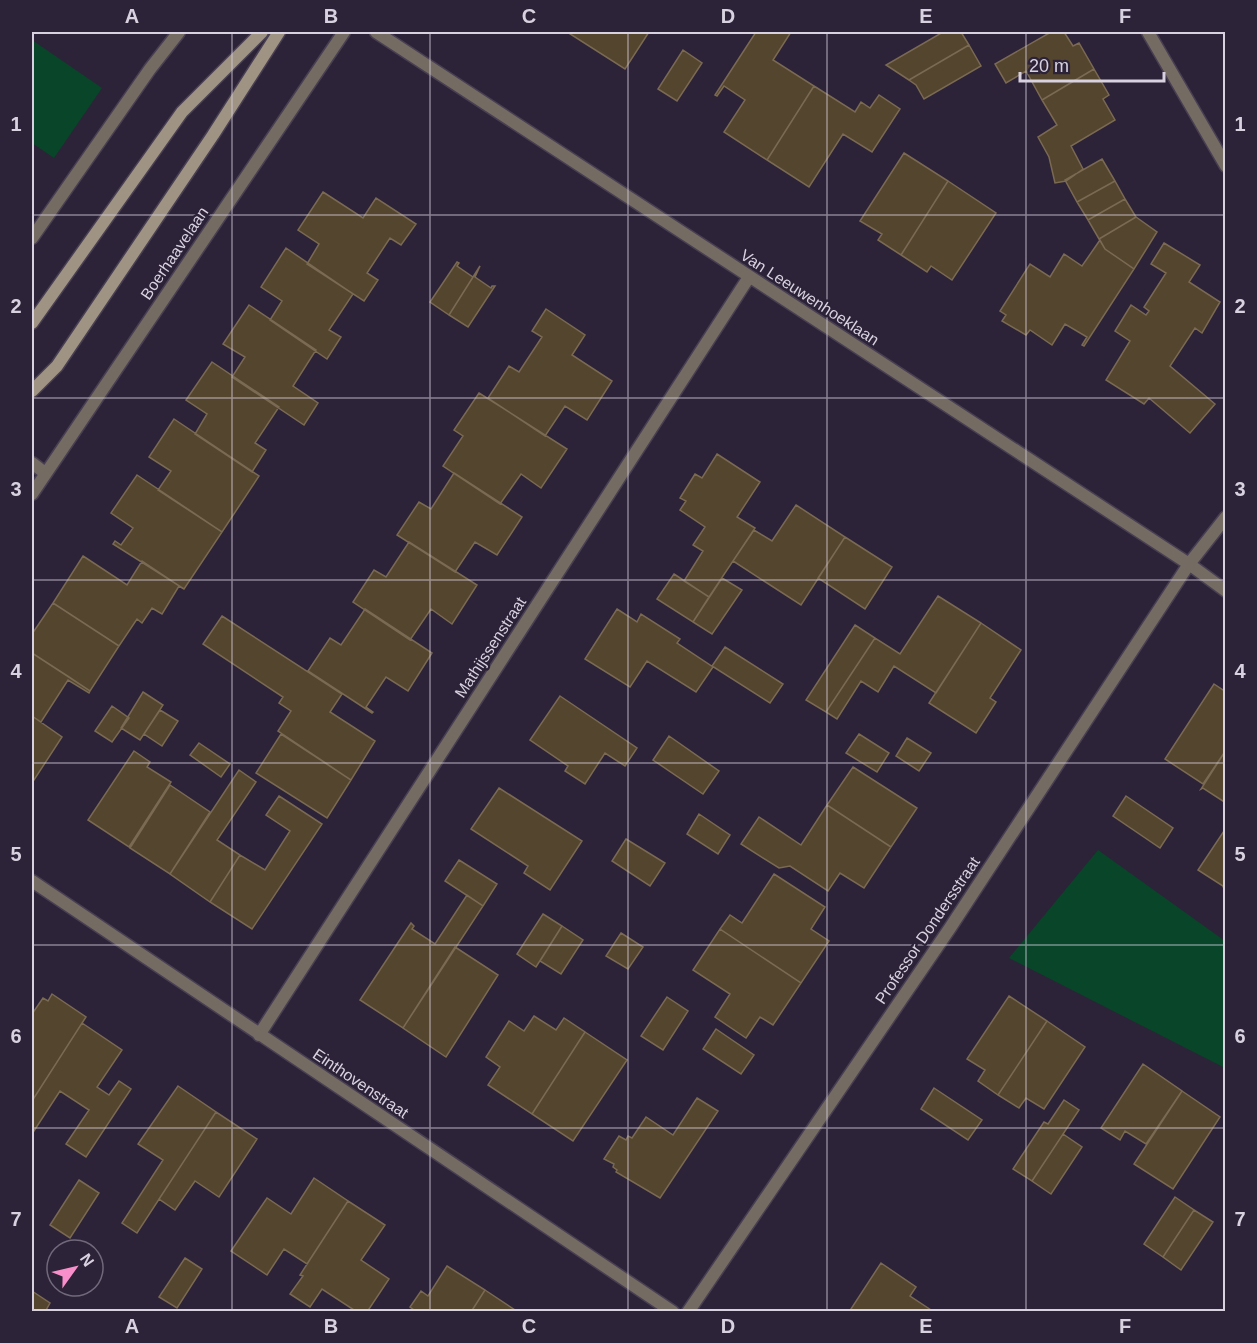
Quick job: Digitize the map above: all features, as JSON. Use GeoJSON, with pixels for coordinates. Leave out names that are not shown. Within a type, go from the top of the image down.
{"type":"FeatureCollection","features":[{"type":"Feature","properties":{"kind":"main road"},"geometry":{"type":"LineString","coordinates":[[32,323],[182,112],[262,32]]}},
{"type":"Feature","properties":{"kind":"main road","name":"Boerhaavelaan"},"geometry":{"type":"LineString","coordinates":[[32,391],[57,366],[279,32]]}},
{"type":"Feature","properties":{"kind":"street"},"geometry":{"type":"LineString","coordinates":[[32,238],[150,69],[179,32]]}},
{"type":"Feature","properties":{"kind":"street","name":"Boerhaavelaan"},"geometry":{"type":"LineString","coordinates":[[32,494],[344,32]]}},
{"type":"Feature","properties":{"kind":"street","name":"Van Leeuwenhoeklaan"},"geometry":{"type":"LineString","coordinates":[[376,32],[1189,564],[1226,591]]}},
{"type":"Feature","properties":{"kind":"street"},"geometry":{"type":"LineString","coordinates":[[1148,32],[1226,166]]}},
{"type":"Feature","properties":{"kind":"street","name":"Mathijssenstraat"},"geometry":{"type":"LineString","coordinates":[[259,1035],[749,277]]}},
{"type":"Feature","properties":{"kind":"street"},"geometry":{"type":"LineString","coordinates":[[32,463],[45,473]]}},
{"type":"Feature","properties":{"kind":"street","name":"Professor Dondersstraat"},"geometry":{"type":"LineString","coordinates":[[688,1311],[950,928],[1189,564],[1226,517]]}},
{"type":"Feature","properties":{"kind":"street","name":"Einthovenstraat"},"geometry":{"type":"LineString","coordinates":[[32,881],[673,1311]]}},
{"type":"Feature","properties":{"kind":"green space"},"geometry":{"type":"Polygon","coordinates":[[[32,40],[102,88],[54,158],[32,143],[32,40]]]}},
{"type":"Feature","properties":{"kind":"green space"},"geometry":{"type":"Polygon","coordinates":[[[1098,850],[1225,941],[1225,1068],[1009,958],[1098,850]]]}},
{"type":"Feature","properties":{"kind":"building"},"geometry":{"type":"Polygon","coordinates":[[[567,32],[649,32],[625,69],[567,32]]]}},
{"type":"Feature","properties":{"kind":"building"},"geometry":{"type":"Polygon","coordinates":[[[756,32],[791,32],[773,60],[814,86],[767,160],[724,132],[745,100],[724,86],[717,96],[715,95],[756,32]]]}},
{"type":"Feature","properties":{"kind":"building"},"geometry":{"type":"Polygon","coordinates":[[[943,32],[961,32],[969,45],[909,80],[886,65],[943,32]]]}},
{"type":"Feature","properties":{"kind":"building"},"geometry":{"type":"Polygon","coordinates":[[[1051,32],[1064,32],[1073,46],[1079,43],[1094,69],[1042,100],[1026,71],[1006,83],[995,64],[1051,32]]]}},
{"type":"Feature","properties":{"kind":"building"},"geometry":{"type":"Polygon","coordinates":[[[969,45],[981,66],[924,99],[916,85],[909,80],[969,45]]]}},
{"type":"Feature","properties":{"kind":"building"},"geometry":{"type":"Polygon","coordinates":[[[683,50],[702,63],[677,101],[658,89],[683,50]]]}},
{"type":"Feature","properties":{"kind":"building"},"geometry":{"type":"Polygon","coordinates":[[[1094,69],[1109,95],[1103,99],[1115,120],[1071,146],[1083,169],[1066,181],[1055,183],[1049,157],[1038,137],[1057,125],[1042,100],[1094,69]]]}},
{"type":"Feature","properties":{"kind":"building"},"geometry":{"type":"Polygon","coordinates":[[[814,86],[855,112],[861,102],[870,108],[879,95],[900,109],[872,152],[843,134],[809,187],[767,160],[814,86]]]}},
{"type":"Feature","properties":{"kind":"building"},"geometry":{"type":"Polygon","coordinates":[[[904,153],[948,181],[901,255],[878,240],[882,234],[860,221],[904,153]]]}},
{"type":"Feature","properties":{"kind":"building"},"geometry":{"type":"Polygon","coordinates":[[[1102,159],[1115,181],[1077,202],[1065,180],[1102,159]]]}},
{"type":"Feature","properties":{"kind":"building"},"geometry":{"type":"Polygon","coordinates":[[[948,181],[996,213],[952,280],[931,266],[927,272],[901,255],[948,181]]]}},
{"type":"Feature","properties":{"kind":"building"},"geometry":{"type":"Polygon","coordinates":[[[1115,181],[1125,199],[1088,220],[1077,202],[1115,181]]]}},
{"type":"Feature","properties":{"kind":"building"},"geometry":{"type":"Polygon","coordinates":[[[323,192],[363,218],[376,198],[416,224],[401,245],[390,238],[367,273],[378,280],[364,301],[307,264],[319,244],[298,230],[323,192]]]}},
{"type":"Feature","properties":{"kind":"building"},"geometry":{"type":"Polygon","coordinates":[[[1125,199],[1136,217],[1099,239],[1088,220],[1125,199]]]}},
{"type":"Feature","properties":{"kind":"building"},"geometry":{"type":"Polygon","coordinates":[[[1136,217],[1157,232],[1134,269],[1105,249],[1099,239],[1136,217]]]}},
{"type":"Feature","properties":{"kind":"building"},"geometry":{"type":"Polygon","coordinates":[[[1100,240],[1105,249],[1134,269],[1084,346],[1082,345],[1087,337],[1065,324],[1052,345],[1030,330],[1026,335],[1002,321],[1006,315],[1000,311],[1030,264],[1050,277],[1064,254],[1082,266],[1100,240]]]}},
{"type":"Feature","properties":{"kind":"building"},"geometry":{"type":"Polygon","coordinates":[[[1164,243],[1200,265],[1189,282],[1220,302],[1202,333],[1195,328],[1170,366],[1215,404],[1190,433],[1149,398],[1144,404],[1106,380],[1130,341],[1115,331],[1131,305],[1146,315],[1149,311],[1144,307],[1166,273],[1151,264],[1164,243]]]}},
{"type":"Feature","properties":{"kind":"building"},"geometry":{"type":"Polygon","coordinates":[[[286,248],[353,294],[329,330],[341,337],[327,359],[270,320],[282,301],[261,287],[286,248]]]}},
{"type":"Feature","properties":{"kind":"building"},"geometry":{"type":"Polygon","coordinates":[[[457,262],[459,263],[457,266],[473,277],[480,266],[449,315],[430,302],[457,262]]]}},
{"type":"Feature","properties":{"kind":"building"},"geometry":{"type":"Polygon","coordinates":[[[480,266],[475,277],[491,288],[495,286],[468,327],[449,315],[480,266]]]}},
{"type":"Feature","properties":{"kind":"building"},"geometry":{"type":"Polygon","coordinates":[[[249,305],[316,350],[293,386],[318,403],[304,425],[232,377],[245,357],[223,344],[249,305]]]}},
{"type":"Feature","properties":{"kind":"building"},"geometry":{"type":"Polygon","coordinates":[[[546,309],[585,335],[572,355],[612,381],[587,420],[565,406],[545,436],[488,398],[509,366],[519,372],[542,337],[532,331],[546,309]]]}},
{"type":"Feature","properties":{"kind":"building"},"geometry":{"type":"Polygon","coordinates":[[[212,362],[279,407],[255,443],[266,450],[252,472],[195,434],[207,414],[186,400],[212,362]]]}},
{"type":"Feature","properties":{"kind":"building"},"geometry":{"type":"Polygon","coordinates":[[[479,393],[567,449],[541,488],[521,474],[500,504],[443,466],[463,436],[454,430],[479,393]]]}},
{"type":"Feature","properties":{"kind":"building"},"geometry":{"type":"Polygon","coordinates":[[[174,419],[259,476],[222,532],[158,490],[171,471],[149,457],[174,419]]]}},
{"type":"Feature","properties":{"kind":"building"},"geometry":{"type":"Polygon","coordinates":[[[717,454],[760,482],[737,517],[755,528],[709,597],[684,581],[703,551],[693,545],[705,527],[680,510],[686,501],[680,498],[695,474],[702,478],[717,454]]]}},
{"type":"Feature","properties":{"kind":"building"},"geometry":{"type":"Polygon","coordinates":[[[454,473],[522,517],[497,555],[475,542],[455,572],[397,535],[419,502],[431,509],[454,473]]]}},
{"type":"Feature","properties":{"kind":"building"},"geometry":{"type":"Polygon","coordinates":[[[137,475],[222,532],[184,589],[113,544],[115,541],[121,545],[133,528],[111,513],[137,475]]]}},
{"type":"Feature","properties":{"kind":"building"},"geometry":{"type":"Polygon","coordinates":[[[796,505],[845,537],[801,605],[733,561],[754,530],[772,541],[796,505]]]}},
{"type":"Feature","properties":{"kind":"building"},"geometry":{"type":"Polygon","coordinates":[[[845,537],[892,567],[865,609],[818,578],[845,537]]]}},
{"type":"Feature","properties":{"kind":"building"},"geometry":{"type":"Polygon","coordinates":[[[409,542],[477,585],[452,624],[431,609],[410,640],[353,602],[374,570],[386,577],[409,542]]]}},
{"type":"Feature","properties":{"kind":"building"},"geometry":{"type":"Polygon","coordinates":[[[83,556],[127,585],[142,561],[184,589],[179,586],[162,614],[152,608],[142,623],[137,619],[119,646],[53,603],[83,556]]]}},
{"type":"Feature","properties":{"kind":"building"},"geometry":{"type":"Polygon","coordinates":[[[674,574],[709,597],[693,622],[657,599],[674,574]]]}},
{"type":"Feature","properties":{"kind":"building"},"geometry":{"type":"Polygon","coordinates":[[[722,578],[742,590],[712,634],[693,622],[722,578]]]}},
{"type":"Feature","properties":{"kind":"building"},"geometry":{"type":"Polygon","coordinates":[[[938,596],[981,623],[936,693],[894,666],[878,692],[861,681],[837,719],[826,712],[875,638],[900,654],[938,596]]]}},
{"type":"Feature","properties":{"kind":"building"},"geometry":{"type":"Polygon","coordinates":[[[53,603],[119,646],[90,691],[32,653],[32,634],[53,603]]]}},
{"type":"Feature","properties":{"kind":"building"},"geometry":{"type":"Polygon","coordinates":[[[365,609],[432,653],[408,691],[386,677],[366,707],[372,713],[308,671],[330,638],[341,645],[365,609]]]}},
{"type":"Feature","properties":{"kind":"building"},"geometry":{"type":"Polygon","coordinates":[[[617,609],[637,622],[641,614],[680,639],[677,643],[713,667],[696,692],[647,661],[630,687],[585,659],[617,609]]]}},
{"type":"Feature","properties":{"kind":"building"},"geometry":{"type":"Polygon","coordinates":[[[222,616],[342,694],[330,712],[375,741],[351,780],[278,731],[291,711],[279,703],[283,697],[203,644],[222,616]]]}},
{"type":"Feature","properties":{"kind":"building"},"geometry":{"type":"Polygon","coordinates":[[[981,623],[1021,650],[990,698],[996,702],[976,733],[929,703],[981,623]]]}},
{"type":"Feature","properties":{"kind":"building"},"geometry":{"type":"Polygon","coordinates":[[[855,625],[875,638],[826,712],[806,700],[855,625]]]}},
{"type":"Feature","properties":{"kind":"building"},"geometry":{"type":"Polygon","coordinates":[[[725,647],[783,684],[770,703],[712,666],[725,647]]]}},
{"type":"Feature","properties":{"kind":"building"},"geometry":{"type":"Polygon","coordinates":[[[32,653],[90,691],[89,693],[68,680],[41,722],[32,716],[32,653]]]}},
{"type":"Feature","properties":{"kind":"building"},"geometry":{"type":"Polygon","coordinates":[[[1214,684],[1226,692],[1226,750],[1203,784],[1165,759],[1214,684]]]}},
{"type":"Feature","properties":{"kind":"building"},"geometry":{"type":"Polygon","coordinates":[[[143,692],[163,705],[140,740],[121,728],[143,692]]]}},
{"type":"Feature","properties":{"kind":"building"},"geometry":{"type":"Polygon","coordinates":[[[560,696],[637,748],[625,766],[605,753],[585,784],[565,771],[568,766],[530,740],[560,696]]]}},
{"type":"Feature","properties":{"kind":"building"},"geometry":{"type":"Polygon","coordinates":[[[112,706],[129,718],[112,742],[95,731],[112,706]]]}},
{"type":"Feature","properties":{"kind":"building"},"geometry":{"type":"Polygon","coordinates":[[[160,710],[178,721],[162,746],[144,734],[160,710]]]}},
{"type":"Feature","properties":{"kind":"building"},"geometry":{"type":"Polygon","coordinates":[[[32,716],[62,737],[32,783],[32,716]]]}},
{"type":"Feature","properties":{"kind":"building"},"geometry":{"type":"Polygon","coordinates":[[[281,734],[351,780],[327,818],[256,773],[281,734]]]}},
{"type":"Feature","properties":{"kind":"building"},"geometry":{"type":"Polygon","coordinates":[[[859,734],[889,753],[877,772],[846,753],[859,734]]]}},
{"type":"Feature","properties":{"kind":"building"},"geometry":{"type":"Polygon","coordinates":[[[669,736],[719,771],[703,794],[653,760],[669,736]]]}},
{"type":"Feature","properties":{"kind":"building"},"geometry":{"type":"Polygon","coordinates":[[[907,738],[931,753],[919,771],[896,756],[907,738]]]}},
{"type":"Feature","properties":{"kind":"building"},"geometry":{"type":"Polygon","coordinates":[[[199,743],[230,764],[221,777],[190,755],[199,743]]]}},
{"type":"Feature","properties":{"kind":"building"},"geometry":{"type":"Polygon","coordinates":[[[1226,750],[1226,803],[1203,788],[1201,789],[1226,750]]]}},
{"type":"Feature","properties":{"kind":"building"},"geometry":{"type":"Polygon","coordinates":[[[134,751],[150,762],[147,767],[171,782],[129,847],[88,820],[134,751]]]}},
{"type":"Feature","properties":{"kind":"building"},"geometry":{"type":"Polygon","coordinates":[[[853,767],[917,808],[891,847],[827,805],[853,767]]]}},
{"type":"Feature","properties":{"kind":"building"},"geometry":{"type":"Polygon","coordinates":[[[239,770],[256,782],[217,840],[240,855],[210,902],[170,874],[239,770]]]}},
{"type":"Feature","properties":{"kind":"building"},"geometry":{"type":"Polygon","coordinates":[[[170,785],[210,812],[170,874],[130,848],[170,785]]]}},
{"type":"Feature","properties":{"kind":"building"},"geometry":{"type":"Polygon","coordinates":[[[499,788],[582,841],[550,890],[524,873],[528,866],[471,829],[499,788]]]}},
{"type":"Feature","properties":{"kind":"building"},"geometry":{"type":"Polygon","coordinates":[[[279,796],[322,824],[252,929],[210,902],[240,855],[265,870],[290,831],[266,815],[279,796]]]}},
{"type":"Feature","properties":{"kind":"building"},"geometry":{"type":"Polygon","coordinates":[[[1126,796],[1173,828],[1160,848],[1113,816],[1126,796]]]}},
{"type":"Feature","properties":{"kind":"building"},"geometry":{"type":"Polygon","coordinates":[[[827,805],[891,847],[864,888],[840,873],[828,891],[790,866],[779,868],[741,844],[759,817],[801,845],[827,805]]]}},
{"type":"Feature","properties":{"kind":"building"},"geometry":{"type":"Polygon","coordinates":[[[699,814],[730,835],[718,854],[687,834],[699,814]]]}},
{"type":"Feature","properties":{"kind":"building"},"geometry":{"type":"Polygon","coordinates":[[[1226,828],[1226,887],[1224,889],[1223,886],[1198,870],[1226,828]]]}},
{"type":"Feature","properties":{"kind":"building"},"geometry":{"type":"Polygon","coordinates":[[[626,839],[665,863],[650,886],[612,861],[626,839]]]}},
{"type":"Feature","properties":{"kind":"building"},"geometry":{"type":"Polygon","coordinates":[[[459,860],[497,884],[483,906],[445,881],[459,860]]]}},
{"type":"Feature","properties":{"kind":"building"},"geometry":{"type":"Polygon","coordinates":[[[774,874],[825,907],[811,929],[829,941],[801,983],[720,929],[730,915],[742,923],[774,874]]]}},
{"type":"Feature","properties":{"kind":"building"},"geometry":{"type":"Polygon","coordinates":[[[467,895],[483,906],[403,1028],[360,1000],[411,923],[414,926],[412,929],[435,944],[467,895]]]}},
{"type":"Feature","properties":{"kind":"building"},"geometry":{"type":"Polygon","coordinates":[[[543,914],[562,926],[536,967],[517,954],[543,914]]]}},
{"type":"Feature","properties":{"kind":"building"},"geometry":{"type":"Polygon","coordinates":[[[562,926],[583,940],[561,974],[540,961],[562,926]]]}},
{"type":"Feature","properties":{"kind":"building"},"geometry":{"type":"Polygon","coordinates":[[[720,929],[801,983],[773,1025],[760,1017],[746,1038],[715,1017],[730,994],[693,970],[720,929]]]}},
{"type":"Feature","properties":{"kind":"building"},"geometry":{"type":"Polygon","coordinates":[[[621,933],[643,947],[628,969],[606,956],[621,933]]]}},
{"type":"Feature","properties":{"kind":"building"},"geometry":{"type":"Polygon","coordinates":[[[455,947],[498,975],[446,1057],[403,1028],[455,947]]]}},
{"type":"Feature","properties":{"kind":"building"},"geometry":{"type":"Polygon","coordinates":[[[52,994],[86,1017],[32,1101],[32,1014],[43,998],[48,1001],[52,994]]]}},
{"type":"Feature","properties":{"kind":"building"},"geometry":{"type":"Polygon","coordinates":[[[1009,996],[1047,1021],[998,1095],[978,1081],[985,1070],[967,1059],[1009,996]]]}},
{"type":"Feature","properties":{"kind":"building"},"geometry":{"type":"Polygon","coordinates":[[[667,997],[688,1011],[663,1050],[641,1036],[667,997]]]}},
{"type":"Feature","properties":{"kind":"building"},"geometry":{"type":"Polygon","coordinates":[[[534,1016],[556,1030],[564,1018],[585,1032],[532,1114],[488,1085],[500,1067],[486,1057],[509,1021],[524,1031],[534,1016]]]}},
{"type":"Feature","properties":{"kind":"building"},"geometry":{"type":"Polygon","coordinates":[[[1047,1021],[1085,1047],[1044,1109],[1026,1098],[1019,1108],[998,1095],[1047,1021]]]}},
{"type":"Feature","properties":{"kind":"building"},"geometry":{"type":"Polygon","coordinates":[[[82,1023],[122,1050],[97,1087],[109,1095],[119,1081],[131,1089],[86,1157],[66,1144],[89,1110],[60,1091],[32,1134],[32,1101],[82,1023]]]}},
{"type":"Feature","properties":{"kind":"building"},"geometry":{"type":"Polygon","coordinates":[[[716,1029],[754,1055],[741,1074],[703,1049],[716,1029]]]}},
{"type":"Feature","properties":{"kind":"building"},"geometry":{"type":"Polygon","coordinates":[[[585,1032],[627,1060],[573,1141],[532,1114],[585,1032]]]}},
{"type":"Feature","properties":{"kind":"building"},"geometry":{"type":"Polygon","coordinates":[[[1143,1064],[1182,1091],[1146,1144],[1125,1131],[1120,1140],[1101,1128],[1143,1064]]]}},
{"type":"Feature","properties":{"kind":"building"},"geometry":{"type":"Polygon","coordinates":[[[178,1086],[216,1112],[137,1233],[122,1223],[163,1160],[138,1144],[178,1086]]]}},
{"type":"Feature","properties":{"kind":"building"},"geometry":{"type":"Polygon","coordinates":[[[934,1088],[982,1120],[968,1140],[921,1109],[934,1088]]]}},
{"type":"Feature","properties":{"kind":"building"},"geometry":{"type":"Polygon","coordinates":[[[1182,1091],[1220,1117],[1173,1189],[1134,1164],[1182,1091]]]}},
{"type":"Feature","properties":{"kind":"building"},"geometry":{"type":"Polygon","coordinates":[[[697,1098],[718,1111],[660,1198],[616,1172],[614,1164],[604,1159],[619,1136],[626,1140],[628,1136],[632,1138],[646,1117],[673,1135],[697,1098]]]}},
{"type":"Feature","properties":{"kind":"building"},"geometry":{"type":"Polygon","coordinates":[[[1064,1100],[1079,1110],[1032,1181],[1013,1169],[1044,1122],[1048,1124],[1064,1100]]]}},
{"type":"Feature","properties":{"kind":"building"},"geometry":{"type":"Polygon","coordinates":[[[216,1112],[257,1139],[219,1197],[195,1181],[175,1210],[159,1199],[216,1112]]]}},
{"type":"Feature","properties":{"kind":"building"},"geometry":{"type":"Polygon","coordinates":[[[1063,1134],[1082,1147],[1051,1194],[1032,1181],[1063,1134]]]}},
{"type":"Feature","properties":{"kind":"building"},"geometry":{"type":"Polygon","coordinates":[[[314,1178],[348,1201],[307,1264],[284,1249],[267,1275],[231,1251],[267,1198],[291,1214],[314,1178]]]}},
{"type":"Feature","properties":{"kind":"building"},"geometry":{"type":"Polygon","coordinates":[[[79,1180],[99,1193],[70,1238],[50,1225],[79,1180]]]}},
{"type":"Feature","properties":{"kind":"building"},"geometry":{"type":"Polygon","coordinates":[[[1175,1197],[1194,1210],[1163,1257],[1144,1244],[1175,1197]]]}},
{"type":"Feature","properties":{"kind":"building"},"geometry":{"type":"Polygon","coordinates":[[[348,1201],[385,1225],[361,1260],[389,1279],[367,1312],[357,1312],[322,1289],[310,1307],[290,1294],[348,1201]]]}},
{"type":"Feature","properties":{"kind":"building"},"geometry":{"type":"Polygon","coordinates":[[[1194,1210],[1213,1222],[1181,1270],[1163,1257],[1194,1210]]]}},
{"type":"Feature","properties":{"kind":"building"},"geometry":{"type":"Polygon","coordinates":[[[185,1258],[202,1269],[177,1308],[159,1297],[185,1258]]]}},
{"type":"Feature","properties":{"kind":"building"},"geometry":{"type":"Polygon","coordinates":[[[881,1263],[916,1287],[910,1296],[934,1312],[849,1312],[881,1263]]]}},
{"type":"Feature","properties":{"kind":"building"},"geometry":{"type":"Polygon","coordinates":[[[447,1266],[485,1290],[471,1312],[417,1312],[410,1307],[421,1291],[428,1296],[447,1266]]]}},
{"type":"Feature","properties":{"kind":"building"},"geometry":{"type":"Polygon","coordinates":[[[485,1290],[518,1312],[471,1312],[485,1290]]]}},
{"type":"Feature","properties":{"kind":"building"},"geometry":{"type":"Polygon","coordinates":[[[32,1291],[50,1303],[45,1312],[32,1312],[32,1291]]]}}]}
